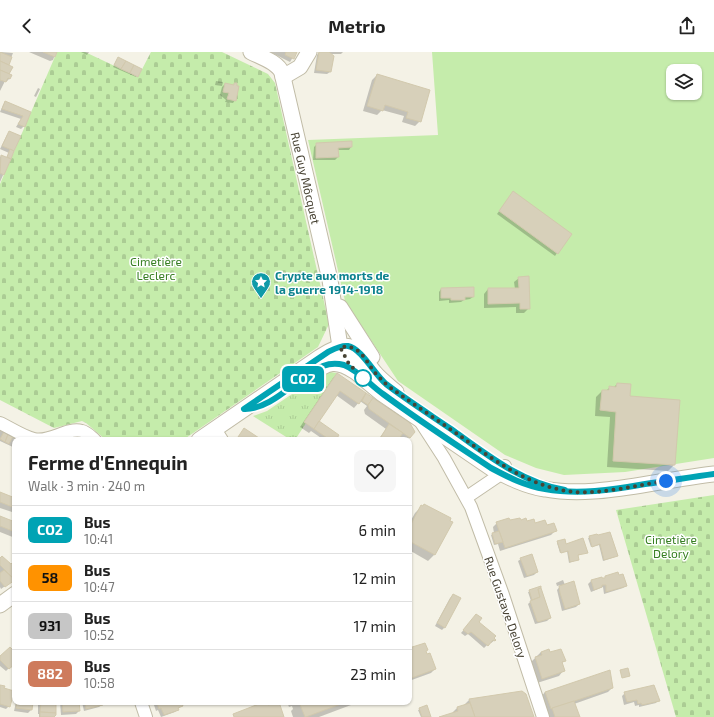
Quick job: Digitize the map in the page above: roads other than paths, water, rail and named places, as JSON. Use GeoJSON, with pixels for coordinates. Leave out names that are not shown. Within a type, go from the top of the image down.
{"type":"FeatureCollection","features":[{"type":"Feature","properties":{"kind":"street"},"geometry":{"type":"LineString","coordinates":[[250,52],[278,66],[283,77],[300,67],[309,52]]}},
{"type":"Feature","properties":{"kind":"street","name":"Rue Guy Môcquet"},"geometry":{"type":"LineString","coordinates":[[283,77],[330,280],[340,347]]}},
{"type":"Feature","properties":{"kind":"street","name":"Rue Guy Môcquet"},"geometry":{"type":"LineString","coordinates":[[330,280],[340,307],[343,332],[340,347]]}},
{"type":"Feature","properties":{"kind":"street"},"geometry":{"type":"LineString","coordinates":[[340,307],[387,380],[402,396]]}},
{"type":"Feature","properties":{"kind":"street"},"geometry":{"type":"LineString","coordinates":[[218,435],[247,409],[335,352],[340,347],[349,346],[357,350],[382,380],[402,396],[487,455],[519,482],[544,489],[576,492],[613,489],[714,474]]}},
{"type":"Feature","properties":{"kind":"street"},"geometry":{"type":"LineString","coordinates":[[340,347],[345,358],[357,373]]}},
{"type":"Feature","properties":{"kind":"street"},"geometry":{"type":"LineString","coordinates":[[247,409],[266,404],[321,367],[332,363],[344,366],[357,373],[378,390],[491,468],[503,470]]}},
{"type":"Feature","properties":{"kind":"street","name":"Rue Gustave Delory"},"geometry":{"type":"LineString","coordinates":[[418,418],[467,497],[503,594],[543,717]]}},
{"type":"Feature","properties":{"kind":"street"},"geometry":{"type":"LineString","coordinates":[[0,423],[30,437]]}},
{"type":"Feature","properties":{"kind":"street"},"geometry":{"type":"LineString","coordinates":[[51,437],[74,431],[82,431],[90,437]]}},
{"type":"Feature","properties":{"kind":"street"},"geometry":{"type":"LineString","coordinates":[[467,497],[503,470]]}},
{"type":"Feature","properties":{"kind":"street"},"geometry":{"type":"LineString","coordinates":[[0,605],[12,596]]}},
{"type":"Feature","properties":{"kind":"street"},"geometry":{"type":"LineString","coordinates":[[142,705],[146,717]]}},
{"type":"Feature","properties":{"kind":"place","name":"Crypte aux morts de la guerre 1914-1918"},"geometry":{"type":"Point","coordinates":[261,299]}},
{"type":"Feature","properties":{"kind":"park label","name":"Cimetière Leclerc"},"geometry":{"type":"Point","coordinates":[156,268]}},
{"type":"Feature","properties":{"kind":"park label","name":"Cimetière Delory"},"geometry":{"type":"Point","coordinates":[671,546]}}]}
